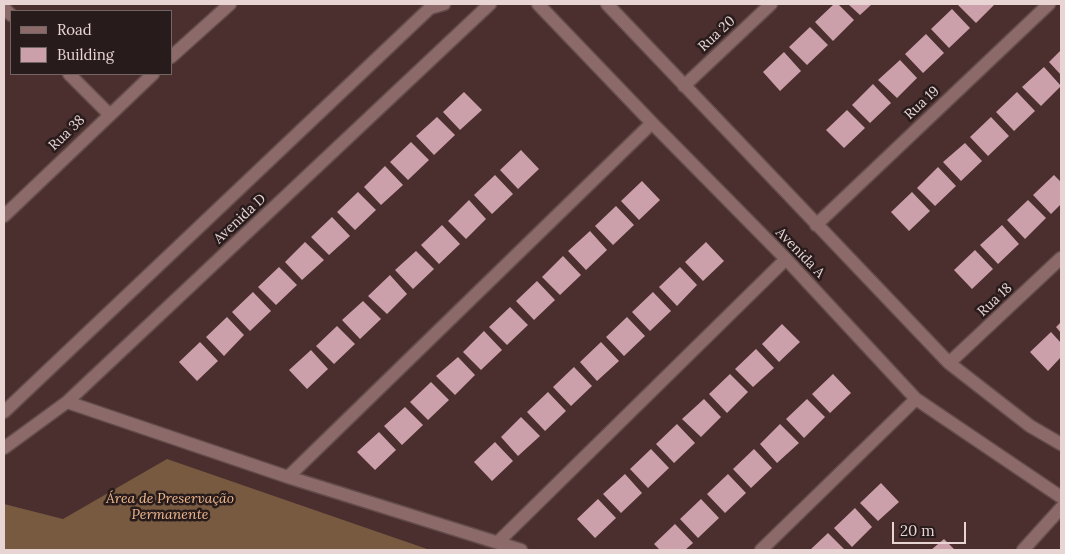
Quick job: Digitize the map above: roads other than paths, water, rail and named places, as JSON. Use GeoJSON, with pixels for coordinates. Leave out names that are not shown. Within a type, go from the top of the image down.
{"type":"FeatureCollection","features":[{"type":"Feature","properties":{"kind":"street"},"geometry":{"type":"LineString","coordinates":[[172,56],[230,4]]}},
{"type":"Feature","properties":{"kind":"street","name":"Avenida D"},"geometry":{"type":"LineString","coordinates":[[4,412],[431,6],[444,4]]}},
{"type":"Feature","properties":{"kind":"street","name":"Avenida D"},"geometry":{"type":"LineString","coordinates":[[4,448],[67,402],[490,4]]}},
{"type":"Feature","properties":{"kind":"street","name":"Avenida A"},"geometry":{"type":"LineString","coordinates":[[538,4],[786,259],[916,399],[1061,497]]}},
{"type":"Feature","properties":{"kind":"street"},"geometry":{"type":"LineString","coordinates":[[607,4],[949,364],[1030,426],[1061,444]]}},
{"type":"Feature","properties":{"kind":"street","name":"Rua 20"},"geometry":{"type":"LineString","coordinates":[[684,86],[771,4]]}},
{"type":"Feature","properties":{"kind":"street","name":"Rua 19"},"geometry":{"type":"LineString","coordinates":[[816,225],[1049,4]]}},
{"type":"Feature","properties":{"kind":"street"},"geometry":{"type":"LineString","coordinates":[[70,75],[109,114]]}},
{"type":"Feature","properties":{"kind":"street","name":"Rua 38"},"geometry":{"type":"LineString","coordinates":[[4,216],[152,75]]}},
{"type":"Feature","properties":{"kind":"street"},"geometry":{"type":"LineString","coordinates":[[288,477],[652,123]]}},
{"type":"Feature","properties":{"kind":"street","name":"Rua 18"},"geometry":{"type":"LineString","coordinates":[[949,364],[1061,258]]}},
{"type":"Feature","properties":{"kind":"street"},"geometry":{"type":"LineString","coordinates":[[498,542],[786,259]]}},
{"type":"Feature","properties":{"kind":"street"},"geometry":{"type":"LineString","coordinates":[[761,550],[916,399]]}},
{"type":"Feature","properties":{"kind":"street"},"geometry":{"type":"LineString","coordinates":[[67,402],[288,477],[521,550]]}},
{"type":"Feature","properties":{"kind":"street"},"geometry":{"type":"LineString","coordinates":[[1023,550],[1061,508]]}},
{"type":"Feature","properties":{"kind":"park label","name":"Área de Preservação Permanente"},"geometry":{"type":"Point","coordinates":[170,508]}}]}
